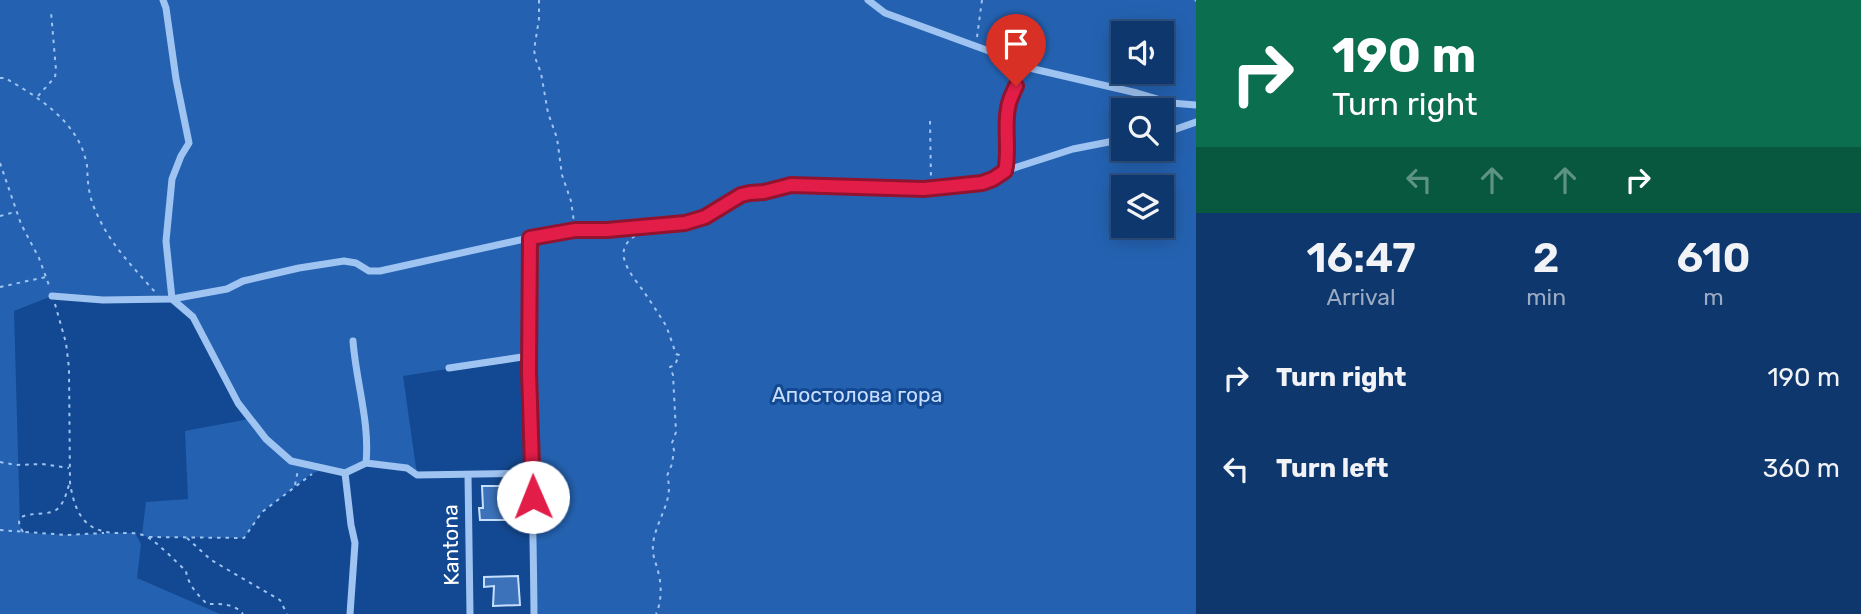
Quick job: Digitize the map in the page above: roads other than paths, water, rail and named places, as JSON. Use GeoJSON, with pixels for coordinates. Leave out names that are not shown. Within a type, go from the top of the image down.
{"type":"FeatureCollection","features":[{"type":"Feature","properties":{"kind":"street"},"geometry":{"type":"LineString","coordinates":[[163,0],[188,143],[172,179],[166,241],[172,299],[193,317],[238,403],[250,419],[285,457],[299,464],[345,473],[366,463],[407,468],[417,475],[533,473]]}},
{"type":"Feature","properties":{"kind":"street"},"geometry":{"type":"LineString","coordinates":[[868,0],[886,13],[1025,67],[1171,103],[1196,105]]}},
{"type":"Feature","properties":{"kind":"street"},"geometry":{"type":"LineString","coordinates":[[1005,171],[1008,105],[1025,67]]}},
{"type":"Feature","properties":{"kind":"street"},"geometry":{"type":"LineString","coordinates":[[1174,130],[1196,122]]}},
{"type":"Feature","properties":{"kind":"street"},"geometry":{"type":"LineString","coordinates":[[52,296],[103,300],[172,299],[227,289],[243,281],[344,261],[356,263],[369,271],[380,271],[575,230],[696,221],[741,195],[791,185],[924,189],[982,183],[1005,171],[1073,149],[1111,142]]}},
{"type":"Feature","properties":{"kind":"street"},"geometry":{"type":"LineString","coordinates":[[530,238],[529,356],[534,614]]}},
{"type":"Feature","properties":{"kind":"street"},"geometry":{"type":"LineString","coordinates":[[353,341],[368,447],[366,463]]}},
{"type":"Feature","properties":{"kind":"street"},"geometry":{"type":"LineString","coordinates":[[449,368],[529,356]]}},
{"type":"Feature","properties":{"kind":"street"},"geometry":{"type":"LineString","coordinates":[[345,473],[355,543],[349,614]]}},
{"type":"Feature","properties":{"kind":"street","name":"Kantona"},"geometry":{"type":"LineString","coordinates":[[468,475],[470,614]]}},
{"type":"Feature","properties":{"kind":"park label","name":"Апостолова гора"},"geometry":{"type":"Point","coordinates":[857,395]}}]}
